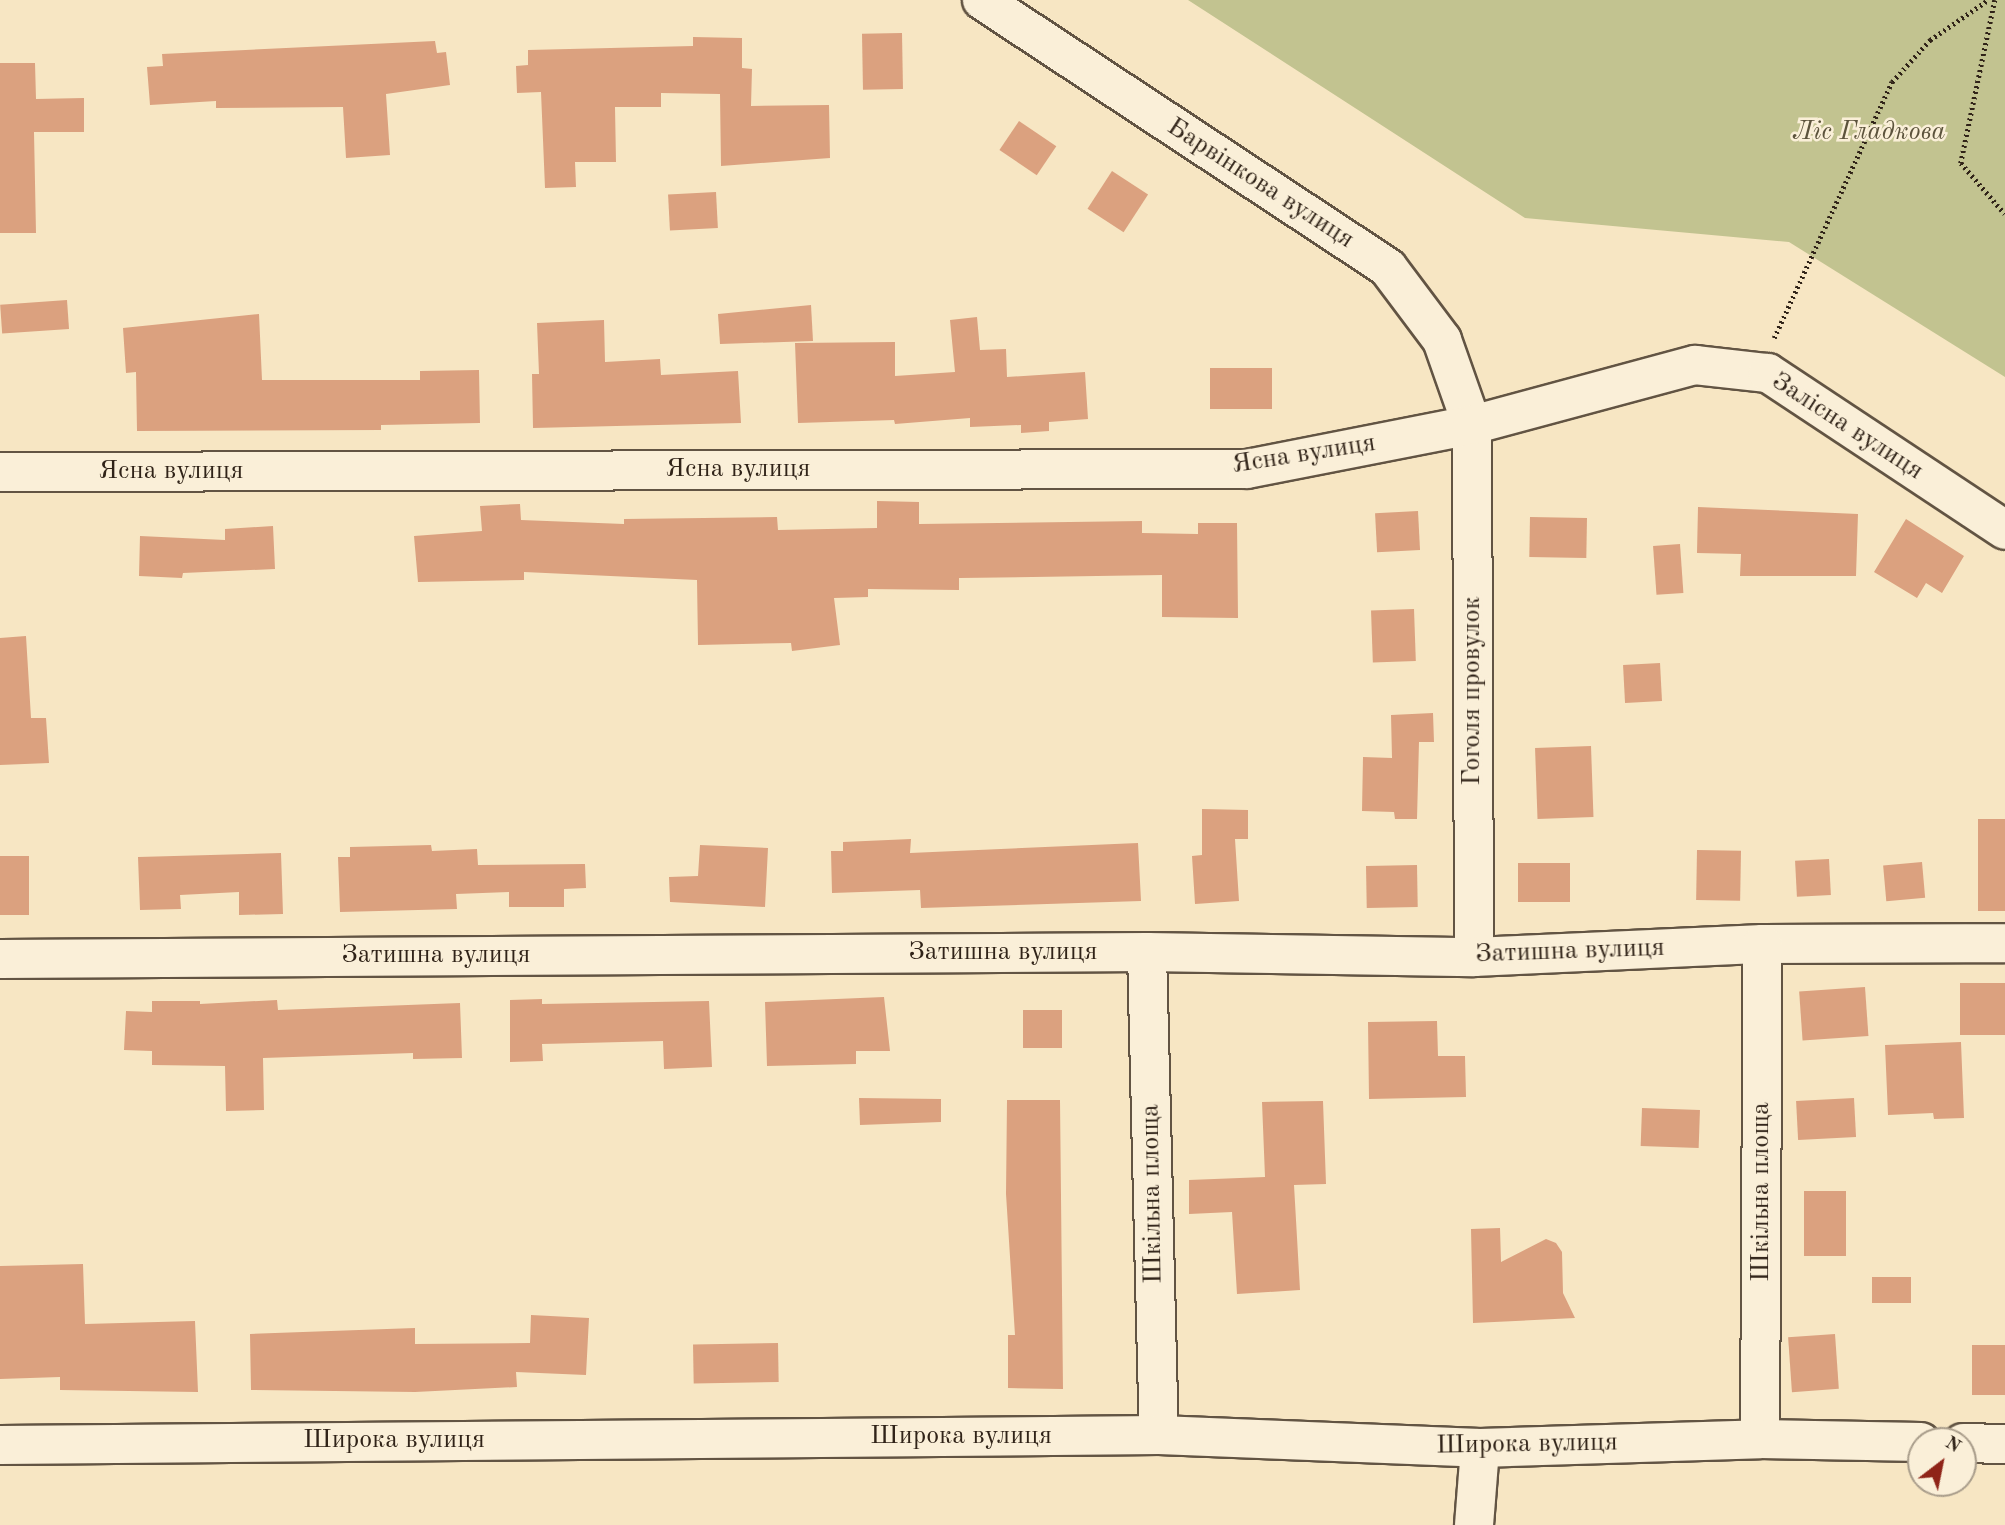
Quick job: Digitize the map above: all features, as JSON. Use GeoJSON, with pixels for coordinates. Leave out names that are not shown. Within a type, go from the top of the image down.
{"type":"FeatureCollection","features":[{"type":"Feature","properties":{"kind":"street","name":"Барвінкова вулиця"},"geometry":{"type":"LineString","coordinates":[[982,0],[1388,268],[1442,340],[1472,425]]}},
{"type":"Feature","properties":{"kind":"street","name":"Залісна вулиця"},"geometry":{"type":"LineString","coordinates":[[1472,425],[1695,365],[1768,373],[2005,530]]}},
{"type":"Feature","properties":{"kind":"street","name":"Ясна вулиця"},"geometry":{"type":"LineString","coordinates":[[0,472],[1247,469],[1472,425]]}},
{"type":"Feature","properties":{"kind":"street","name":"Гоголя провулок"},"geometry":{"type":"LineString","coordinates":[[1472,425],[1474,957]]}},
{"type":"Feature","properties":{"kind":"street","name":"Затишна вулиця"},"geometry":{"type":"LineString","coordinates":[[0,959],[1147,952],[1474,957],[1763,944],[2005,943]]}},
{"type":"Feature","properties":{"kind":"street","name":"Шкільна площа"},"geometry":{"type":"LineString","coordinates":[[1760,1439],[1763,944]]}},
{"type":"Feature","properties":{"kind":"street","name":"Шкільна площа"},"geometry":{"type":"LineString","coordinates":[[1147,952],[1159,1435]]}},
{"type":"Feature","properties":{"kind":"street","name":"Широка вулиця"},"geometry":{"type":"LineString","coordinates":[[0,1445],[1159,1435],[1480,1448],[1760,1439],[1907,1442]]}},
{"type":"Feature","properties":{"kind":"street"},"geometry":{"type":"LineString","coordinates":[[1977,1443],[2005,1444]]}},
{"type":"Feature","properties":{"kind":"street"},"geometry":{"type":"LineString","coordinates":[[1474,1525],[1480,1448]]}},
{"type":"Feature","properties":{"kind":"path"},"geometry":{"type":"LineString","coordinates":[[1768,373],[1775,333],[1892,82],[1930,40],[1988,0]]}},
{"type":"Feature","properties":{"kind":"path"},"geometry":{"type":"LineString","coordinates":[[1995,0],[1961,163],[2005,214]]}},
{"type":"Feature","properties":{"kind":"green space","name":"Ліс Гладкова"},"geometry":{"type":"Polygon","coordinates":[[[1188,0],[2005,0],[2005,377],[1789,242],[1525,218],[1188,0]]]}},
{"type":"Feature","properties":{"kind":"building"},"geometry":{"type":"Polygon","coordinates":[[[902,33],[903,89],[863,90],[862,34],[902,33]]]}},
{"type":"Feature","properties":{"kind":"building"},"geometry":{"type":"Polygon","coordinates":[[[693,37],[742,38],[742,68],[752,69],[751,106],[829,105],[830,158],[721,166],[720,94],[661,93],[661,107],[615,107],[616,162],[575,162],[576,187],[545,188],[541,92],[517,93],[516,66],[528,65],[528,50],[693,46],[693,37]]]}},
{"type":"Feature","properties":{"kind":"building"},"geometry":{"type":"Polygon","coordinates":[[[435,41],[437,53],[446,52],[450,85],[386,94],[390,155],[346,158],[343,107],[216,108],[216,101],[150,105],[147,67],[163,66],[162,54],[435,41]]]}},
{"type":"Feature","properties":{"kind":"building"},"geometry":{"type":"Polygon","coordinates":[[[0,63],[35,63],[36,99],[84,98],[84,132],[34,132],[36,233],[0,233],[0,63]]]}},
{"type":"Feature","properties":{"kind":"building"},"geometry":{"type":"Polygon","coordinates":[[[1019,121],[1056,146],[1037,175],[999,150],[1019,121]]]}},
{"type":"Feature","properties":{"kind":"building"},"geometry":{"type":"Polygon","coordinates":[[[1112,171],[1148,194],[1124,232],[1087,209],[1112,171]]]}},
{"type":"Feature","properties":{"kind":"building"},"geometry":{"type":"Polygon","coordinates":[[[716,192],[718,228],[670,230],[668,195],[716,192]]]}},
{"type":"Feature","properties":{"kind":"building"},"geometry":{"type":"Polygon","coordinates":[[[67,300],[69,329],[2,334],[0,305],[67,300]]]}},
{"type":"Feature","properties":{"kind":"building"},"geometry":{"type":"Polygon","coordinates":[[[811,305],[813,341],[720,344],[718,314],[811,305]]]}},
{"type":"Feature","properties":{"kind":"building"},"geometry":{"type":"Polygon","coordinates":[[[259,314],[262,380],[420,380],[420,371],[479,370],[480,423],[381,425],[381,430],[137,431],[136,372],[126,373],[123,328],[259,314]]]}},
{"type":"Feature","properties":{"kind":"building"},"geometry":{"type":"Polygon","coordinates":[[[977,317],[980,350],[1006,349],[1007,377],[1085,372],[1088,419],[1049,422],[1049,431],[1021,433],[1021,425],[970,427],[970,418],[895,424],[894,420],[798,423],[795,343],[895,342],[895,376],[955,372],[950,320],[977,317]]]}},
{"type":"Feature","properties":{"kind":"building"},"geometry":{"type":"Polygon","coordinates":[[[604,320],[605,362],[660,359],[661,375],[738,371],[741,423],[533,428],[532,374],[539,374],[537,323],[604,320]]]}},
{"type":"Feature","properties":{"kind":"building"},"geometry":{"type":"Polygon","coordinates":[[[1210,368],[1272,368],[1272,409],[1210,409],[1210,368]]]}},
{"type":"Feature","properties":{"kind":"building"},"geometry":{"type":"Polygon","coordinates":[[[877,501],[919,502],[919,524],[1142,521],[1142,533],[1198,534],[1198,523],[1237,523],[1238,618],[1162,617],[1162,575],[959,578],[959,590],[868,589],[868,597],[834,598],[840,645],[792,651],[791,643],[698,645],[697,580],[524,572],[524,580],[418,582],[414,536],[482,531],[480,506],[520,504],[521,520],[624,524],[624,519],[777,517],[778,530],[877,528],[877,501]]]}},
{"type":"Feature","properties":{"kind":"building"},"geometry":{"type":"Polygon","coordinates":[[[1698,507],[1858,514],[1856,576],[1740,576],[1741,554],[1697,553],[1698,507]]]}},
{"type":"Feature","properties":{"kind":"building"},"geometry":{"type":"Polygon","coordinates":[[[1418,511],[1420,550],[1377,552],[1375,513],[1418,511]]]}},
{"type":"Feature","properties":{"kind":"building"},"geometry":{"type":"Polygon","coordinates":[[[1530,517],[1587,518],[1586,558],[1529,557],[1530,517]]]}},
{"type":"Feature","properties":{"kind":"building"},"geometry":{"type":"Polygon","coordinates":[[[1906,519],[1964,556],[1942,593],[1926,583],[1917,598],[1874,572],[1906,519]]]}},
{"type":"Feature","properties":{"kind":"building"},"geometry":{"type":"Polygon","coordinates":[[[273,526],[275,569],[183,573],[182,578],[139,576],[140,536],[225,540],[225,529],[273,526]]]}},
{"type":"Feature","properties":{"kind":"building"},"geometry":{"type":"Polygon","coordinates":[[[1680,544],[1683,593],[1656,595],[1653,546],[1680,544]]]}},
{"type":"Feature","properties":{"kind":"building"},"geometry":{"type":"Polygon","coordinates":[[[1414,609],[1416,661],[1373,662],[1371,611],[1414,609]]]}},
{"type":"Feature","properties":{"kind":"building"},"geometry":{"type":"Polygon","coordinates":[[[26,636],[31,718],[46,718],[49,763],[0,765],[0,638],[26,636]]]}},
{"type":"Feature","properties":{"kind":"building"},"geometry":{"type":"Polygon","coordinates":[[[1660,663],[1662,701],[1625,703],[1623,665],[1660,663]]]}},
{"type":"Feature","properties":{"kind":"building"},"geometry":{"type":"Polygon","coordinates":[[[1433,713],[1434,742],[1419,742],[1417,819],[1395,819],[1394,812],[1362,811],[1363,757],[1392,758],[1391,715],[1433,713]]]}},
{"type":"Feature","properties":{"kind":"building"},"geometry":{"type":"Polygon","coordinates":[[[1591,746],[1593,817],[1538,819],[1535,748],[1591,746]]]}},
{"type":"Feature","properties":{"kind":"building"},"geometry":{"type":"Polygon","coordinates":[[[1202,809],[1248,810],[1248,839],[1235,839],[1239,901],[1195,904],[1192,856],[1202,855],[1202,809]]]}},
{"type":"Feature","properties":{"kind":"building"},"geometry":{"type":"Polygon","coordinates":[[[1978,819],[2005,819],[2005,911],[1978,911],[1978,819]]]}},
{"type":"Feature","properties":{"kind":"building"},"geometry":{"type":"Polygon","coordinates":[[[911,839],[910,853],[1138,843],[1141,901],[921,908],[920,890],[832,893],[831,851],[843,851],[843,842],[911,839]]]}},
{"type":"Feature","properties":{"kind":"building"},"geometry":{"type":"Polygon","coordinates":[[[431,845],[432,851],[477,849],[478,865],[585,864],[586,888],[564,889],[564,907],[509,907],[509,892],[456,894],[457,909],[340,912],[338,857],[350,857],[350,847],[431,845]]]}},
{"type":"Feature","properties":{"kind":"building"},"geometry":{"type":"Polygon","coordinates":[[[700,845],[768,848],[765,907],[670,902],[669,877],[698,876],[700,845]]]}},
{"type":"Feature","properties":{"kind":"building"},"geometry":{"type":"Polygon","coordinates":[[[1697,850],[1741,851],[1740,901],[1696,900],[1697,850]]]}},
{"type":"Feature","properties":{"kind":"building"},"geometry":{"type":"Polygon","coordinates":[[[281,853],[283,914],[239,915],[239,892],[180,895],[181,909],[140,910],[138,857],[281,853]]]}},
{"type":"Feature","properties":{"kind":"building"},"geometry":{"type":"Polygon","coordinates":[[[0,856],[29,856],[29,915],[0,915],[0,856]]]}},
{"type":"Feature","properties":{"kind":"building"},"geometry":{"type":"Polygon","coordinates":[[[1829,859],[1831,895],[1797,897],[1795,861],[1829,859]]]}},
{"type":"Feature","properties":{"kind":"building"},"geometry":{"type":"Polygon","coordinates":[[[1922,862],[1925,898],[1886,901],[1883,865],[1922,862]]]}},
{"type":"Feature","properties":{"kind":"building"},"geometry":{"type":"Polygon","coordinates":[[[1518,863],[1570,863],[1570,902],[1518,902],[1518,863]]]}},
{"type":"Feature","properties":{"kind":"building"},"geometry":{"type":"Polygon","coordinates":[[[1417,865],[1418,907],[1367,908],[1366,866],[1417,865]]]}},
{"type":"Feature","properties":{"kind":"building"},"geometry":{"type":"Polygon","coordinates":[[[1960,983],[2005,983],[2005,1035],[1960,1035],[1960,983]]]}},
{"type":"Feature","properties":{"kind":"building"},"geometry":{"type":"Polygon","coordinates":[[[1865,987],[1868,1036],[1803,1040],[1799,992],[1865,987]]]}},
{"type":"Feature","properties":{"kind":"building"},"geometry":{"type":"Polygon","coordinates":[[[884,997],[890,1051],[856,1051],[856,1064],[767,1066],[765,1002],[884,997]]]}},
{"type":"Feature","properties":{"kind":"building"},"geometry":{"type":"Polygon","coordinates":[[[542,999],[542,1004],[709,1001],[712,1067],[664,1069],[663,1041],[542,1044],[543,1061],[510,1062],[510,1000],[542,999]]]}},
{"type":"Feature","properties":{"kind":"building"},"geometry":{"type":"Polygon","coordinates":[[[277,1000],[278,1010],[460,1003],[462,1058],[413,1059],[413,1053],[263,1058],[264,1110],[226,1111],[225,1066],[152,1065],[152,1051],[124,1050],[126,1011],[152,1012],[152,1001],[200,1001],[200,1004],[277,1000]]]}},
{"type":"Feature","properties":{"kind":"building"},"geometry":{"type":"Polygon","coordinates":[[[1023,1010],[1062,1010],[1062,1048],[1023,1048],[1023,1010]]]}},
{"type":"Feature","properties":{"kind":"building"},"geometry":{"type":"Polygon","coordinates":[[[1437,1021],[1438,1056],[1465,1056],[1466,1097],[1369,1099],[1368,1022],[1437,1021]]]}},
{"type":"Feature","properties":{"kind":"building"},"geometry":{"type":"Polygon","coordinates":[[[1961,1042],[1964,1118],[1934,1119],[1933,1113],[1888,1115],[1885,1045],[1961,1042]]]}},
{"type":"Feature","properties":{"kind":"building"},"geometry":{"type":"Polygon","coordinates":[[[859,1098],[941,1099],[941,1122],[860,1125],[859,1098]]]}},
{"type":"Feature","properties":{"kind":"building"},"geometry":{"type":"Polygon","coordinates":[[[1854,1098],[1856,1137],[1798,1140],[1796,1101],[1854,1098]]]}},
{"type":"Feature","properties":{"kind":"building"},"geometry":{"type":"Polygon","coordinates":[[[1007,1100],[1060,1100],[1063,1389],[1008,1388],[1008,1335],[1015,1335],[1006,1194],[1007,1100]]]}},
{"type":"Feature","properties":{"kind":"building"},"geometry":{"type":"Polygon","coordinates":[[[1323,1101],[1326,1184],[1294,1185],[1300,1290],[1237,1294],[1232,1212],[1189,1214],[1189,1180],[1265,1177],[1262,1102],[1323,1101]]]}},
{"type":"Feature","properties":{"kind":"building"},"geometry":{"type":"Polygon","coordinates":[[[1642,1108],[1700,1110],[1699,1148],[1641,1146],[1642,1108]]]}},
{"type":"Feature","properties":{"kind":"building"},"geometry":{"type":"Polygon","coordinates":[[[1804,1191],[1846,1191],[1846,1256],[1804,1256],[1804,1191]]]}},
{"type":"Feature","properties":{"kind":"building"},"geometry":{"type":"Polygon","coordinates":[[[1500,1228],[1501,1262],[1546,1239],[1556,1243],[1562,1252],[1563,1293],[1575,1318],[1473,1323],[1471,1229],[1500,1228]]]}},
{"type":"Feature","properties":{"kind":"building"},"geometry":{"type":"Polygon","coordinates":[[[83,1264],[85,1324],[195,1321],[198,1392],[60,1390],[60,1377],[0,1379],[0,1266],[83,1264]]]}},
{"type":"Feature","properties":{"kind":"building"},"geometry":{"type":"Polygon","coordinates":[[[1872,1277],[1911,1277],[1911,1303],[1872,1303],[1872,1277]]]}},
{"type":"Feature","properties":{"kind":"building"},"geometry":{"type":"Polygon","coordinates":[[[531,1315],[589,1318],[586,1375],[516,1372],[517,1387],[415,1392],[251,1390],[250,1334],[415,1328],[415,1344],[530,1343],[531,1315]]]}},
{"type":"Feature","properties":{"kind":"building"},"geometry":{"type":"Polygon","coordinates":[[[1835,1334],[1839,1389],[1792,1392],[1788,1337],[1835,1334]]]}},
{"type":"Feature","properties":{"kind":"building"},"geometry":{"type":"Polygon","coordinates":[[[778,1343],[779,1382],[694,1383],[693,1344],[778,1343]]]}},
{"type":"Feature","properties":{"kind":"building"},"geometry":{"type":"Polygon","coordinates":[[[1972,1345],[2005,1345],[2005,1395],[1972,1395],[1972,1345]]]}}]}
